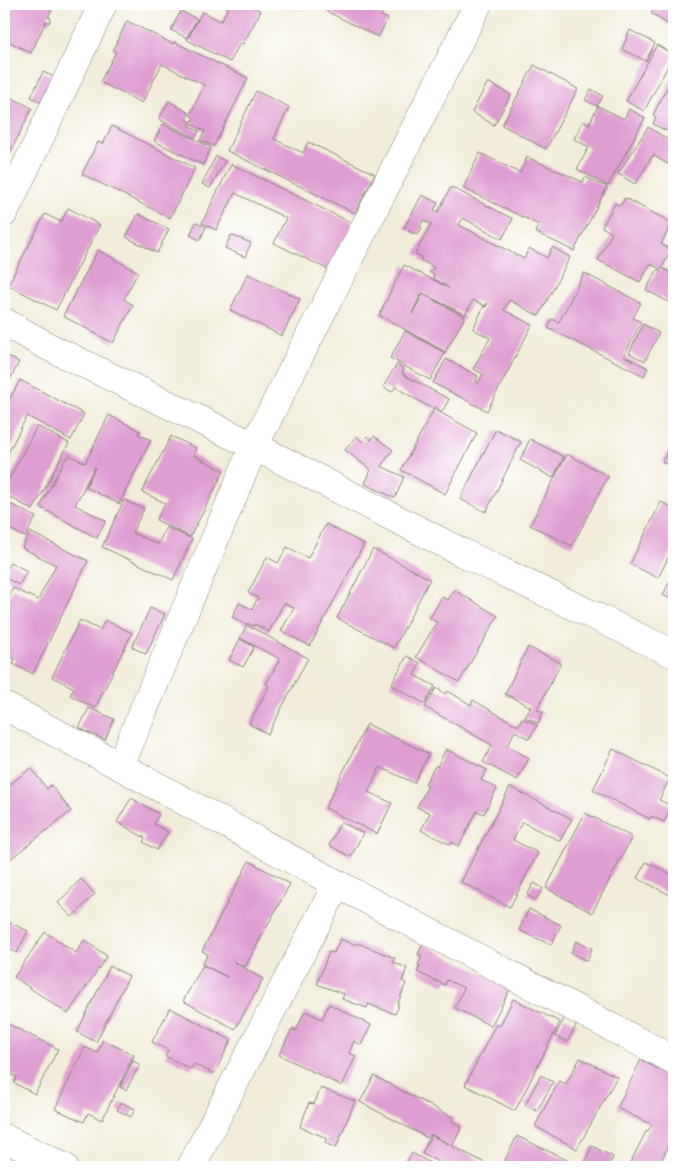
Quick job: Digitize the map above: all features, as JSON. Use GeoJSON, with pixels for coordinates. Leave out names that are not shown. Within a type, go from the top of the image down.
{"type":"FeatureCollection","features":[{"type":"Feature","properties":{"kind":"street"},"geometry":{"type":"LineString","coordinates":[[4,213],[103,4]]}},
{"type":"Feature","properties":{"kind":"street"},"geometry":{"type":"LineString","coordinates":[[120,766],[254,446],[478,4]]}},
{"type":"Feature","properties":{"kind":"street"},"geometry":{"type":"LineString","coordinates":[[4,322],[47,346],[254,446],[462,553],[674,654]]}},
{"type":"Feature","properties":{"kind":"street"},"geometry":{"type":"LineString","coordinates":[[4,706],[674,1060]]}},
{"type":"Feature","properties":{"kind":"street"},"geometry":{"type":"LineString","coordinates":[[191,1167],[338,884]]}},
{"type":"Feature","properties":{"kind":"street"},"geometry":{"type":"LineString","coordinates":[[4,1138],[48,1164]]}},
{"type":"Feature","properties":{"kind":"building"},"geometry":{"type":"Polygon","coordinates":[[[4,4],[55,4],[48,17],[51,18],[49,23],[46,21],[31,53],[4,39],[4,4]]]}},
{"type":"Feature","properties":{"kind":"building"},"geometry":{"type":"Polygon","coordinates":[[[230,4],[246,4],[261,11],[243,44],[240,43],[230,62],[187,40],[202,12],[221,21],[230,4]]]}},
{"type":"Feature","properties":{"kind":"building"},"geometry":{"type":"Polygon","coordinates":[[[329,4],[387,4],[381,16],[388,19],[378,37],[326,11],[329,4]]]}},
{"type":"Feature","properties":{"kind":"building"},"geometry":{"type":"Polygon","coordinates":[[[657,4],[674,4],[674,23],[672,27],[651,13],[657,4]]]}},
{"type":"Feature","properties":{"kind":"building"},"geometry":{"type":"Polygon","coordinates":[[[181,11],[197,19],[187,38],[171,30],[181,11]]]}},
{"type":"Feature","properties":{"kind":"building"},"geometry":{"type":"Polygon","coordinates":[[[127,21],[248,78],[214,146],[200,140],[205,131],[191,124],[194,117],[190,115],[204,85],[162,64],[142,103],[100,82],[116,52],[113,50],[127,21]]]}},
{"type":"Feature","properties":{"kind":"building"},"geometry":{"type":"Polygon","coordinates":[[[630,30],[655,43],[646,61],[622,49],[630,30]]]}},
{"type":"Feature","properties":{"kind":"building"},"geometry":{"type":"Polygon","coordinates":[[[657,45],[674,55],[644,111],[626,101],[657,45]]]}},
{"type":"Feature","properties":{"kind":"building"},"geometry":{"type":"Polygon","coordinates":[[[534,65],[578,89],[546,149],[502,125],[534,65]]]}},
{"type":"Feature","properties":{"kind":"building"},"geometry":{"type":"Polygon","coordinates":[[[43,72],[54,77],[41,102],[31,97],[43,72]]]}},
{"type":"Feature","properties":{"kind":"building"},"geometry":{"type":"Polygon","coordinates":[[[674,74],[674,135],[653,124],[656,117],[653,115],[674,74]]]}},
{"type":"Feature","properties":{"kind":"building"},"geometry":{"type":"Polygon","coordinates":[[[488,82],[511,95],[494,125],[472,112],[488,82]]]}},
{"type":"Feature","properties":{"kind":"building"},"geometry":{"type":"Polygon","coordinates":[[[591,89],[603,96],[597,106],[585,100],[591,89]]]}},
{"type":"Feature","properties":{"kind":"building"},"geometry":{"type":"Polygon","coordinates":[[[256,91],[289,107],[274,139],[303,153],[308,142],[375,174],[355,213],[227,151],[256,91]]]}},
{"type":"Feature","properties":{"kind":"building"},"geometry":{"type":"Polygon","coordinates":[[[4,94],[32,108],[8,157],[4,155],[4,94]]]}},
{"type":"Feature","properties":{"kind":"building"},"geometry":{"type":"Polygon","coordinates":[[[169,101],[189,113],[186,119],[191,122],[189,124],[191,127],[199,131],[195,138],[159,119],[169,101]]]}},
{"type":"Feature","properties":{"kind":"building"},"geometry":{"type":"Polygon","coordinates":[[[598,106],[624,119],[629,109],[645,118],[608,186],[577,169],[589,147],[574,139],[583,121],[589,124],[598,106]]]}},
{"type":"Feature","properties":{"kind":"building"},"geometry":{"type":"Polygon","coordinates":[[[163,124],[211,147],[203,165],[154,141],[163,124]]]}},
{"type":"Feature","properties":{"kind":"building"},"geometry":{"type":"Polygon","coordinates":[[[112,126],[195,168],[170,218],[82,174],[98,142],[103,144],[112,126]]]}},
{"type":"Feature","properties":{"kind":"building"},"geometry":{"type":"Polygon","coordinates":[[[648,127],[674,143],[674,168],[653,155],[635,184],[618,174],[648,127]]]}},
{"type":"Feature","properties":{"kind":"building"},"geometry":{"type":"Polygon","coordinates":[[[480,153],[520,173],[527,157],[583,182],[585,177],[607,187],[574,251],[535,232],[539,225],[463,188],[480,153]]]}},
{"type":"Feature","properties":{"kind":"building"},"geometry":{"type":"Polygon","coordinates":[[[216,156],[225,161],[210,188],[202,184],[216,156]]]}},
{"type":"Feature","properties":{"kind":"building"},"geometry":{"type":"Polygon","coordinates":[[[231,164],[352,223],[329,270],[274,243],[286,218],[235,193],[216,230],[202,223],[231,164]]]}},
{"type":"Feature","properties":{"kind":"building"},"geometry":{"type":"Polygon","coordinates":[[[451,187],[513,219],[502,239],[463,218],[459,225],[524,259],[529,248],[547,258],[552,247],[570,257],[539,316],[509,300],[504,310],[532,325],[487,411],[433,383],[446,359],[478,376],[475,382],[478,383],[483,374],[473,369],[490,338],[473,329],[484,306],[486,307],[488,302],[485,306],[473,300],[465,315],[422,293],[412,314],[423,294],[465,317],[445,352],[379,315],[404,265],[449,288],[433,278],[434,275],[430,273],[434,267],[420,260],[422,257],[415,254],[431,224],[423,220],[420,227],[422,228],[417,235],[404,228],[422,195],[438,203],[434,210],[438,212],[451,187]]]}},
{"type":"Feature","properties":{"kind":"building"},"geometry":{"type":"Polygon","coordinates":[[[625,198],[672,223],[661,244],[671,250],[661,269],[650,264],[640,282],[598,260],[612,233],[602,227],[615,203],[620,206],[625,198]]]}},
{"type":"Feature","properties":{"kind":"building"},"geometry":{"type":"Polygon","coordinates":[[[68,208],[100,225],[56,310],[8,285],[45,214],[61,222],[68,208]]]}},
{"type":"Feature","properties":{"kind":"building"},"geometry":{"type":"Polygon","coordinates":[[[138,214],[169,229],[157,253],[126,237],[138,214]]]}},
{"type":"Feature","properties":{"kind":"building"},"geometry":{"type":"Polygon","coordinates":[[[196,222],[206,227],[200,240],[190,235],[196,222]]]}},
{"type":"Feature","properties":{"kind":"building"},"geometry":{"type":"Polygon","coordinates":[[[231,235],[251,243],[245,257],[225,248],[231,235]]]}},
{"type":"Feature","properties":{"kind":"building"},"geometry":{"type":"Polygon","coordinates":[[[98,250],[138,272],[124,299],[133,305],[113,343],[63,316],[98,250]]]}},
{"type":"Feature","properties":{"kind":"building"},"geometry":{"type":"Polygon","coordinates":[[[662,268],[674,274],[674,305],[646,290],[658,269],[660,271],[662,268]]]}},
{"type":"Feature","properties":{"kind":"building"},"geometry":{"type":"Polygon","coordinates":[[[584,273],[641,303],[633,318],[641,322],[624,356],[648,368],[644,376],[548,328],[552,319],[559,322],[584,273]]]}},
{"type":"Feature","properties":{"kind":"building"},"geometry":{"type":"Polygon","coordinates":[[[248,274],[300,299],[282,336],[230,310],[248,274]]]}},
{"type":"Feature","properties":{"kind":"building"},"geometry":{"type":"Polygon","coordinates":[[[643,324],[659,333],[645,361],[629,353],[643,324]]]}},
{"type":"Feature","properties":{"kind":"building"},"geometry":{"type":"Polygon","coordinates":[[[405,331],[445,353],[430,380],[390,358],[405,331]]]}},
{"type":"Feature","properties":{"kind":"building"},"geometry":{"type":"Polygon","coordinates":[[[4,354],[19,362],[4,392],[4,354]]]}},
{"type":"Feature","properties":{"kind":"building"},"geometry":{"type":"Polygon","coordinates":[[[397,364],[404,369],[402,374],[449,399],[442,412],[434,407],[433,409],[395,387],[392,392],[383,387],[397,364]]]}},
{"type":"Feature","properties":{"kind":"building"},"geometry":{"type":"Polygon","coordinates":[[[20,380],[84,414],[71,440],[27,416],[4,461],[4,410],[20,380]]]}},
{"type":"Feature","properties":{"kind":"building"},"geometry":{"type":"Polygon","coordinates":[[[434,409],[477,433],[445,494],[401,470],[434,409]]]}},
{"type":"Feature","properties":{"kind":"building"},"geometry":{"type":"Polygon","coordinates":[[[109,415],[140,431],[138,434],[151,440],[119,504],[86,487],[95,467],[75,505],[106,521],[97,538],[40,507],[65,459],[69,455],[85,463],[109,415]]]}},
{"type":"Feature","properties":{"kind":"building"},"geometry":{"type":"Polygon","coordinates":[[[37,426],[69,443],[33,510],[4,494],[4,489],[37,426]]]}},
{"type":"Feature","properties":{"kind":"building"},"geometry":{"type":"Polygon","coordinates":[[[496,429],[521,442],[486,512],[460,499],[496,429]]]}},
{"type":"Feature","properties":{"kind":"building"},"geometry":{"type":"Polygon","coordinates":[[[171,436],[196,448],[193,455],[224,471],[190,537],[156,520],[165,503],[142,492],[171,436]]]}},
{"type":"Feature","properties":{"kind":"building"},"geometry":{"type":"Polygon","coordinates":[[[356,436],[363,442],[367,436],[371,440],[374,436],[393,450],[381,466],[404,477],[395,498],[365,484],[371,470],[345,450],[356,436]]]}},
{"type":"Feature","properties":{"kind":"building"},"geometry":{"type":"Polygon","coordinates":[[[530,439],[564,457],[553,478],[520,460],[530,439]]]}},
{"type":"Feature","properties":{"kind":"building"},"geometry":{"type":"Polygon","coordinates":[[[674,439],[674,468],[662,462],[674,439]]]}},
{"type":"Feature","properties":{"kind":"building"},"geometry":{"type":"Polygon","coordinates":[[[567,454],[608,476],[572,546],[530,525],[567,454]]]}},
{"type":"Feature","properties":{"kind":"building"},"geometry":{"type":"Polygon","coordinates":[[[124,500],[144,509],[132,533],[158,544],[166,527],[192,539],[173,580],[102,547],[124,500]]]}},
{"type":"Feature","properties":{"kind":"building"},"geometry":{"type":"Polygon","coordinates":[[[4,501],[36,517],[25,537],[4,526],[4,501]]]}},
{"type":"Feature","properties":{"kind":"building"},"geometry":{"type":"Polygon","coordinates":[[[661,502],[674,509],[674,551],[672,550],[658,578],[630,564],[661,502]]]}},
{"type":"Feature","properties":{"kind":"building"},"geometry":{"type":"Polygon","coordinates":[[[326,524],[364,544],[310,646],[281,631],[294,608],[284,603],[269,632],[255,624],[254,626],[247,623],[246,625],[232,617],[239,603],[252,609],[258,598],[248,593],[267,557],[278,563],[287,547],[308,558],[326,524]]]}},
{"type":"Feature","properties":{"kind":"building"},"geometry":{"type":"Polygon","coordinates":[[[30,532],[88,561],[33,674],[13,664],[15,659],[4,654],[4,608],[13,588],[38,600],[56,565],[22,548],[30,532]]]}},
{"type":"Feature","properties":{"kind":"building"},"geometry":{"type":"Polygon","coordinates":[[[373,549],[430,579],[394,648],[337,618],[373,549]]]}},
{"type":"Feature","properties":{"kind":"building"},"geometry":{"type":"Polygon","coordinates":[[[10,562],[27,571],[19,585],[4,577],[10,562]]]}},
{"type":"Feature","properties":{"kind":"building"},"geometry":{"type":"Polygon","coordinates":[[[674,573],[674,601],[663,595],[674,573]]]}},
{"type":"Feature","properties":{"kind":"building"},"geometry":{"type":"Polygon","coordinates":[[[454,590],[498,616],[459,682],[416,657],[437,622],[430,618],[442,597],[448,600],[454,590]]]}},
{"type":"Feature","properties":{"kind":"building"},"geometry":{"type":"Polygon","coordinates":[[[150,608],[165,614],[146,654],[132,647],[150,608]]]}},
{"type":"Feature","properties":{"kind":"building"},"geometry":{"type":"Polygon","coordinates":[[[80,620],[100,630],[105,620],[132,633],[95,708],[70,695],[74,688],[52,677],[80,620]]]}},
{"type":"Feature","properties":{"kind":"building"},"geometry":{"type":"Polygon","coordinates":[[[247,625],[308,658],[268,734],[249,724],[269,686],[266,684],[280,659],[240,638],[247,625]]]}},
{"type":"Feature","properties":{"kind":"building"},"geometry":{"type":"Polygon","coordinates":[[[240,639],[254,647],[243,667],[229,660],[240,639]]]}},
{"type":"Feature","properties":{"kind":"building"},"geometry":{"type":"Polygon","coordinates":[[[528,647],[561,663],[537,710],[543,712],[538,723],[525,717],[531,707],[505,694],[528,647]]]}},
{"type":"Feature","properties":{"kind":"building"},"geometry":{"type":"Polygon","coordinates":[[[407,656],[420,663],[414,675],[435,686],[425,704],[391,685],[407,656]]]}},
{"type":"Feature","properties":{"kind":"building"},"geometry":{"type":"Polygon","coordinates":[[[436,688],[446,694],[448,691],[471,705],[473,700],[518,726],[522,718],[537,725],[529,739],[515,731],[507,746],[529,758],[517,780],[483,762],[492,745],[425,707],[436,688]]]}},
{"type":"Feature","properties":{"kind":"building"},"geometry":{"type":"Polygon","coordinates":[[[89,708],[114,719],[105,740],[79,728],[89,708]]]}},
{"type":"Feature","properties":{"kind":"building"},"geometry":{"type":"Polygon","coordinates":[[[367,724],[429,754],[414,783],[380,767],[368,792],[392,803],[377,834],[325,808],[367,724]]]}},
{"type":"Feature","properties":{"kind":"building"},"geometry":{"type":"Polygon","coordinates":[[[446,749],[487,770],[481,780],[497,788],[484,814],[477,811],[459,846],[452,842],[451,845],[421,830],[430,813],[417,807],[428,786],[425,784],[435,766],[437,767],[446,749]]]}},
{"type":"Feature","properties":{"kind":"building"},"geometry":{"type":"Polygon","coordinates":[[[613,749],[670,778],[659,800],[672,806],[664,822],[651,816],[650,819],[593,790],[613,749]]]}},
{"type":"Feature","properties":{"kind":"building"},"geometry":{"type":"Polygon","coordinates":[[[31,768],[47,789],[51,785],[71,811],[4,864],[4,789],[31,768]]]}},
{"type":"Feature","properties":{"kind":"building"},"geometry":{"type":"Polygon","coordinates":[[[510,787],[572,819],[560,841],[522,822],[513,840],[538,853],[510,907],[461,882],[510,787]]]}},
{"type":"Feature","properties":{"kind":"building"},"geometry":{"type":"Polygon","coordinates":[[[131,798],[159,814],[154,824],[168,832],[157,850],[143,842],[145,838],[117,822],[131,798]]]}},
{"type":"Feature","properties":{"kind":"building"},"geometry":{"type":"Polygon","coordinates":[[[585,813],[632,837],[592,913],[546,888],[585,813]]]}},
{"type":"Feature","properties":{"kind":"building"},"geometry":{"type":"Polygon","coordinates":[[[341,822],[363,833],[351,857],[329,845],[341,822]]]}},
{"type":"Feature","properties":{"kind":"building"},"geometry":{"type":"Polygon","coordinates":[[[249,861],[290,884],[245,967],[234,961],[263,979],[235,1029],[183,1001],[203,965],[227,977],[202,964],[208,954],[202,951],[249,861]]]}},
{"type":"Feature","properties":{"kind":"building"},"geometry":{"type":"Polygon","coordinates":[[[646,862],[674,876],[674,897],[637,878],[646,862]]]}},
{"type":"Feature","properties":{"kind":"building"},"geometry":{"type":"Polygon","coordinates":[[[81,879],[95,894],[72,917],[58,903],[81,879]]]}},
{"type":"Feature","properties":{"kind":"building"},"geometry":{"type":"Polygon","coordinates":[[[534,883],[543,888],[536,900],[527,895],[534,883]]]}},
{"type":"Feature","properties":{"kind":"building"},"geometry":{"type":"Polygon","coordinates":[[[529,909],[561,925],[551,945],[519,930],[529,909]]]}},
{"type":"Feature","properties":{"kind":"building"},"geometry":{"type":"Polygon","coordinates":[[[4,920],[28,931],[17,953],[4,947],[4,920]]]}},
{"type":"Feature","properties":{"kind":"building"},"geometry":{"type":"Polygon","coordinates":[[[45,932],[76,953],[84,940],[107,956],[68,1014],[14,977],[45,932]]]}},
{"type":"Feature","properties":{"kind":"building"},"geometry":{"type":"Polygon","coordinates":[[[340,939],[356,945],[357,943],[395,958],[393,962],[407,968],[402,981],[406,983],[395,1014],[368,1004],[367,1008],[342,999],[344,994],[317,984],[329,952],[334,953],[340,939]]]}},
{"type":"Feature","properties":{"kind":"building"},"geometry":{"type":"Polygon","coordinates":[[[576,941],[592,948],[587,961],[571,953],[576,941]]]}},
{"type":"Feature","properties":{"kind":"building"},"geometry":{"type":"Polygon","coordinates":[[[423,944],[511,987],[491,1026],[455,1008],[464,988],[447,980],[445,985],[417,972],[422,956],[418,954],[423,944]]]}},
{"type":"Feature","properties":{"kind":"building"},"geometry":{"type":"Polygon","coordinates":[[[110,966],[129,976],[96,1042],[77,1032],[110,966]]]}},
{"type":"Feature","properties":{"kind":"building"},"geometry":{"type":"Polygon","coordinates":[[[513,999],[560,1022],[515,1111],[465,1085],[496,1024],[500,1026],[513,999]]]}},
{"type":"Feature","properties":{"kind":"building"},"geometry":{"type":"Polygon","coordinates":[[[329,1004],[371,1025],[361,1045],[354,1041],[349,1053],[356,1056],[342,1086],[279,1055],[292,1029],[296,1031],[305,1011],[322,1019],[329,1004]]]}},
{"type":"Feature","properties":{"kind":"building"},"geometry":{"type":"Polygon","coordinates":[[[170,1008],[231,1040],[214,1074],[194,1064],[191,1069],[165,1056],[168,1050],[152,1042],[170,1008]]]}},
{"type":"Feature","properties":{"kind":"building"},"geometry":{"type":"Polygon","coordinates":[[[565,1017],[577,1024],[567,1042],[555,1036],[565,1017]]]}},
{"type":"Feature","properties":{"kind":"building"},"geometry":{"type":"Polygon","coordinates":[[[4,1022],[58,1049],[35,1094],[14,1083],[17,1077],[4,1071],[4,1022]]]}},
{"type":"Feature","properties":{"kind":"building"},"geometry":{"type":"Polygon","coordinates":[[[103,1040],[134,1055],[102,1120],[88,1113],[84,1122],[55,1109],[85,1047],[97,1053],[103,1040]]]}},
{"type":"Feature","properties":{"kind":"building"},"geometry":{"type":"Polygon","coordinates":[[[580,1058],[617,1077],[577,1149],[535,1126],[559,1081],[566,1084],[580,1058]]]}},
{"type":"Feature","properties":{"kind":"building"},"geometry":{"type":"Polygon","coordinates":[[[641,1060],[674,1077],[674,1134],[658,1167],[628,1167],[647,1130],[652,1125],[617,1108],[641,1060]]]}},
{"type":"Feature","properties":{"kind":"building"},"geometry":{"type":"Polygon","coordinates":[[[133,1061],[140,1065],[126,1090],[120,1087],[133,1061]]]}},
{"type":"Feature","properties":{"kind":"building"},"geometry":{"type":"Polygon","coordinates":[[[541,1075],[553,1082],[537,1111],[525,1105],[541,1075]]]}},
{"type":"Feature","properties":{"kind":"building"},"geometry":{"type":"Polygon","coordinates":[[[374,1076],[454,1118],[452,1121],[462,1127],[452,1146],[491,1167],[449,1167],[422,1154],[431,1135],[449,1144],[430,1134],[428,1138],[360,1102],[374,1076]]]}},
{"type":"Feature","properties":{"kind":"building"},"geometry":{"type":"Polygon","coordinates":[[[321,1088],[355,1101],[336,1148],[325,1143],[327,1138],[300,1127],[309,1103],[314,1104],[321,1088]]]}},
{"type":"Feature","properties":{"kind":"building"},"geometry":{"type":"Polygon","coordinates":[[[121,1102],[135,1109],[131,1117],[117,1110],[121,1102]]]}},
{"type":"Feature","properties":{"kind":"building"},"geometry":{"type":"Polygon","coordinates":[[[517,1136],[569,1161],[566,1167],[532,1167],[521,1162],[519,1167],[514,1167],[504,1162],[517,1136]]]}},
{"type":"Feature","properties":{"kind":"building"},"geometry":{"type":"Polygon","coordinates":[[[592,1146],[613,1157],[608,1167],[582,1167],[592,1146]]]}},
{"type":"Feature","properties":{"kind":"building"},"geometry":{"type":"Polygon","coordinates":[[[412,1153],[438,1167],[404,1167],[412,1153]]]}}]}
